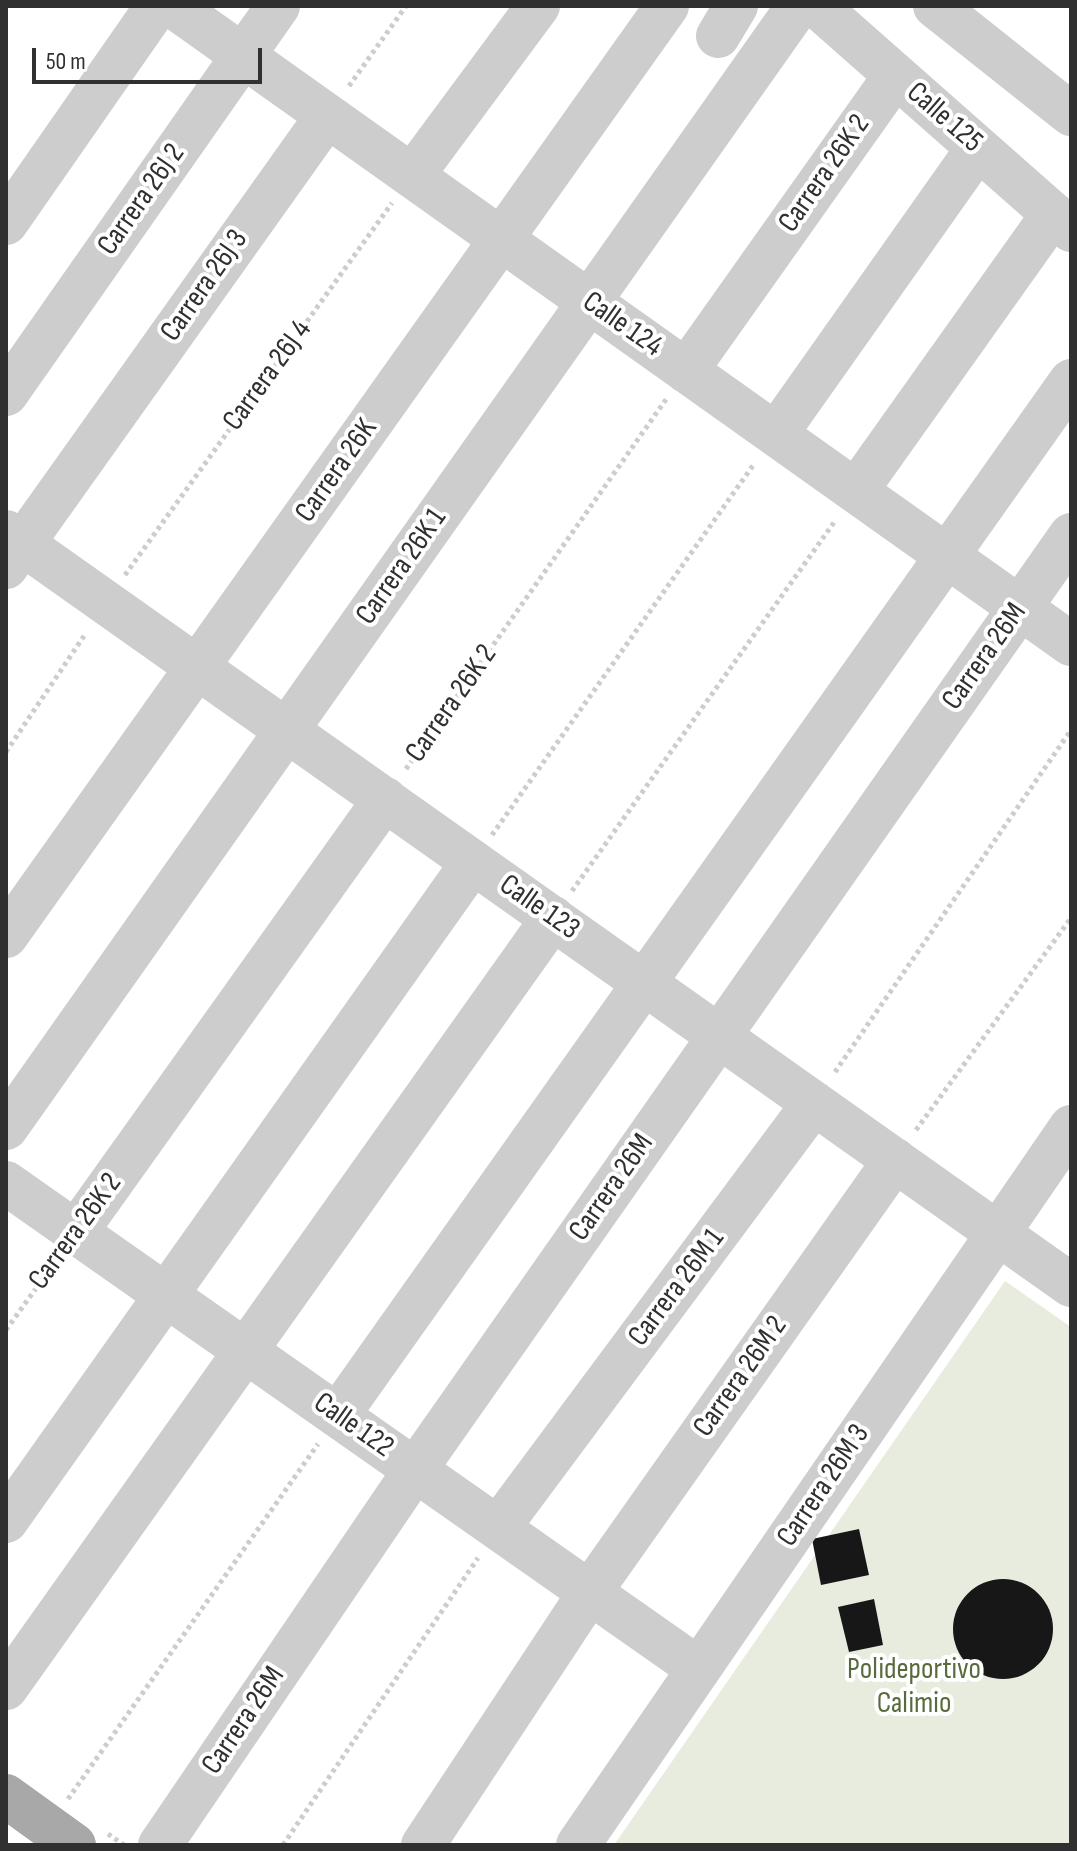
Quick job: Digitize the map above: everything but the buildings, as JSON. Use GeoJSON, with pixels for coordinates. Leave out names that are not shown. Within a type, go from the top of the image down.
{"type":"FeatureCollection","features":[{"type":"Feature","properties":{"kind":"main road"},"geometry":{"type":"LineString","coordinates":[[6,1796],[74,1845]]}},
{"type":"Feature","properties":{"kind":"street"},"geometry":{"type":"LineString","coordinates":[[6,223],[157,6]]}},
{"type":"Feature","properties":{"kind":"street","name":"Calle 124"},"geometry":{"type":"LineString","coordinates":[[173,6],[1071,644]]}},
{"type":"Feature","properties":{"kind":"street","name":"Carrera 26J 2"},"geometry":{"type":"LineString","coordinates":[[6,394],[278,6]]}},
{"type":"Feature","properties":{"kind":"street"},"geometry":{"type":"LineString","coordinates":[[412,176],[538,6]]}},
{"type":"Feature","properties":{"kind":"street","name":"Carrera 26K"},"geometry":{"type":"LineString","coordinates":[[6,936],[667,6]]}},
{"type":"Feature","properties":{"kind":"street","name":"Carrera 26K 1"},"geometry":{"type":"LineString","coordinates":[[6,1128],[798,6]]}},
{"type":"Feature","properties":{"kind":"street","name":"Calle 125"},"geometry":{"type":"LineString","coordinates":[[817,6],[1062,222]]}},
{"type":"Feature","properties":{"kind":"street"},"geometry":{"type":"LineString","coordinates":[[935,6],[1071,114]]}},
{"type":"Feature","properties":{"kind":"street","name":"Carrera 26K 2"},"geometry":{"type":"LineString","coordinates":[[686,371],[895,76]]}},
{"type":"Feature","properties":{"kind":"street","name":"Carrera 26J 3"},"geometry":{"type":"LineString","coordinates":[[11,547],[327,116]]}},
{"type":"Feature","properties":{"kind":"street"},"geometry":{"type":"LineString","coordinates":[[776,434],[978,148]]}},
{"type":"Feature","properties":{"kind":"street"},"geometry":{"type":"LineString","coordinates":[[856,491],[1062,222]]}},
{"type":"Feature","properties":{"kind":"street"},"geometry":{"type":"LineString","coordinates":[[338,1415],[1071,381]]}},
{"type":"Feature","properties":{"kind":"street","name":"Carrera 26M"},"geometry":{"type":"LineString","coordinates":[[160,1845],[415,1470],[1071,535]]}},
{"type":"Feature","properties":{"kind":"street","name":"Calle 123"},"geometry":{"type":"LineString","coordinates":[[11,547],[106,603],[1071,1285]]}},
{"type":"Feature","properties":{"kind":"street","name":"Carrera 26K 2"},"geometry":{"type":"LineString","coordinates":[[76,1232],[385,799]]}},
{"type":"Feature","properties":{"kind":"street"},"geometry":{"type":"LineString","coordinates":[[6,1521],[473,862]]}},
{"type":"Feature","properties":{"kind":"street"},"geometry":{"type":"LineString","coordinates":[[6,1688],[553,918]]}},
{"type":"Feature","properties":{"kind":"street","name":"Carrera 26M 1"},"geometry":{"type":"LineString","coordinates":[[498,1528],[814,1103]]}},
{"type":"Feature","properties":{"kind":"street","name":"Carrera 26M 3"},"geometry":{"type":"LineString","coordinates":[[578,1845],[1071,1127]]}},
{"type":"Feature","properties":{"kind":"street","name":"Carrera 26M 2"},"geometry":{"type":"LineString","coordinates":[[423,1845],[590,1592],[895,1160]]}},
{"type":"Feature","properties":{"kind":"street","name":"Calle 122"},"geometry":{"type":"LineString","coordinates":[[6,1183],[699,1669]]}},
{"type":"Feature","properties":{"kind":"path"},"geometry":{"type":"LineString","coordinates":[[327,116],[406,6]]}},
{"type":"Feature","properties":{"kind":"path","name":"Carrera 26J 4"},"geometry":{"type":"LineString","coordinates":[[6,752],[106,603],[412,176]]}},
{"type":"Feature","properties":{"kind":"path","name":"Carrera 26K 2"},"geometry":{"type":"LineString","coordinates":[[385,799],[686,371]]}},
{"type":"Feature","properties":{"kind":"path"},"geometry":{"type":"LineString","coordinates":[[473,862],[776,434]]}},
{"type":"Feature","properties":{"kind":"path"},"geometry":{"type":"LineString","coordinates":[[553,918],[856,491]]}},
{"type":"Feature","properties":{"kind":"path"},"geometry":{"type":"LineString","coordinates":[[814,1103],[1071,730]]}},
{"type":"Feature","properties":{"kind":"path"},"geometry":{"type":"LineString","coordinates":[[895,1160],[1071,918]]}},
{"type":"Feature","properties":{"kind":"path","name":"Carrera 26K 2"},"geometry":{"type":"LineString","coordinates":[[6,1330],[76,1232]]}},
{"type":"Feature","properties":{"kind":"path"},"geometry":{"type":"LineString","coordinates":[[65,1803],[338,1415]]}},
{"type":"Feature","properties":{"kind":"path"},"geometry":{"type":"LineString","coordinates":[[283,1845],[498,1528]]}},
{"type":"Feature","properties":{"kind":"green space","name":"Polideportivo Calimio"},"geometry":{"type":"Polygon","coordinates":[[[1005,1281],[1071,1327],[1069,1845],[614,1845],[1005,1281]]]}}]}
